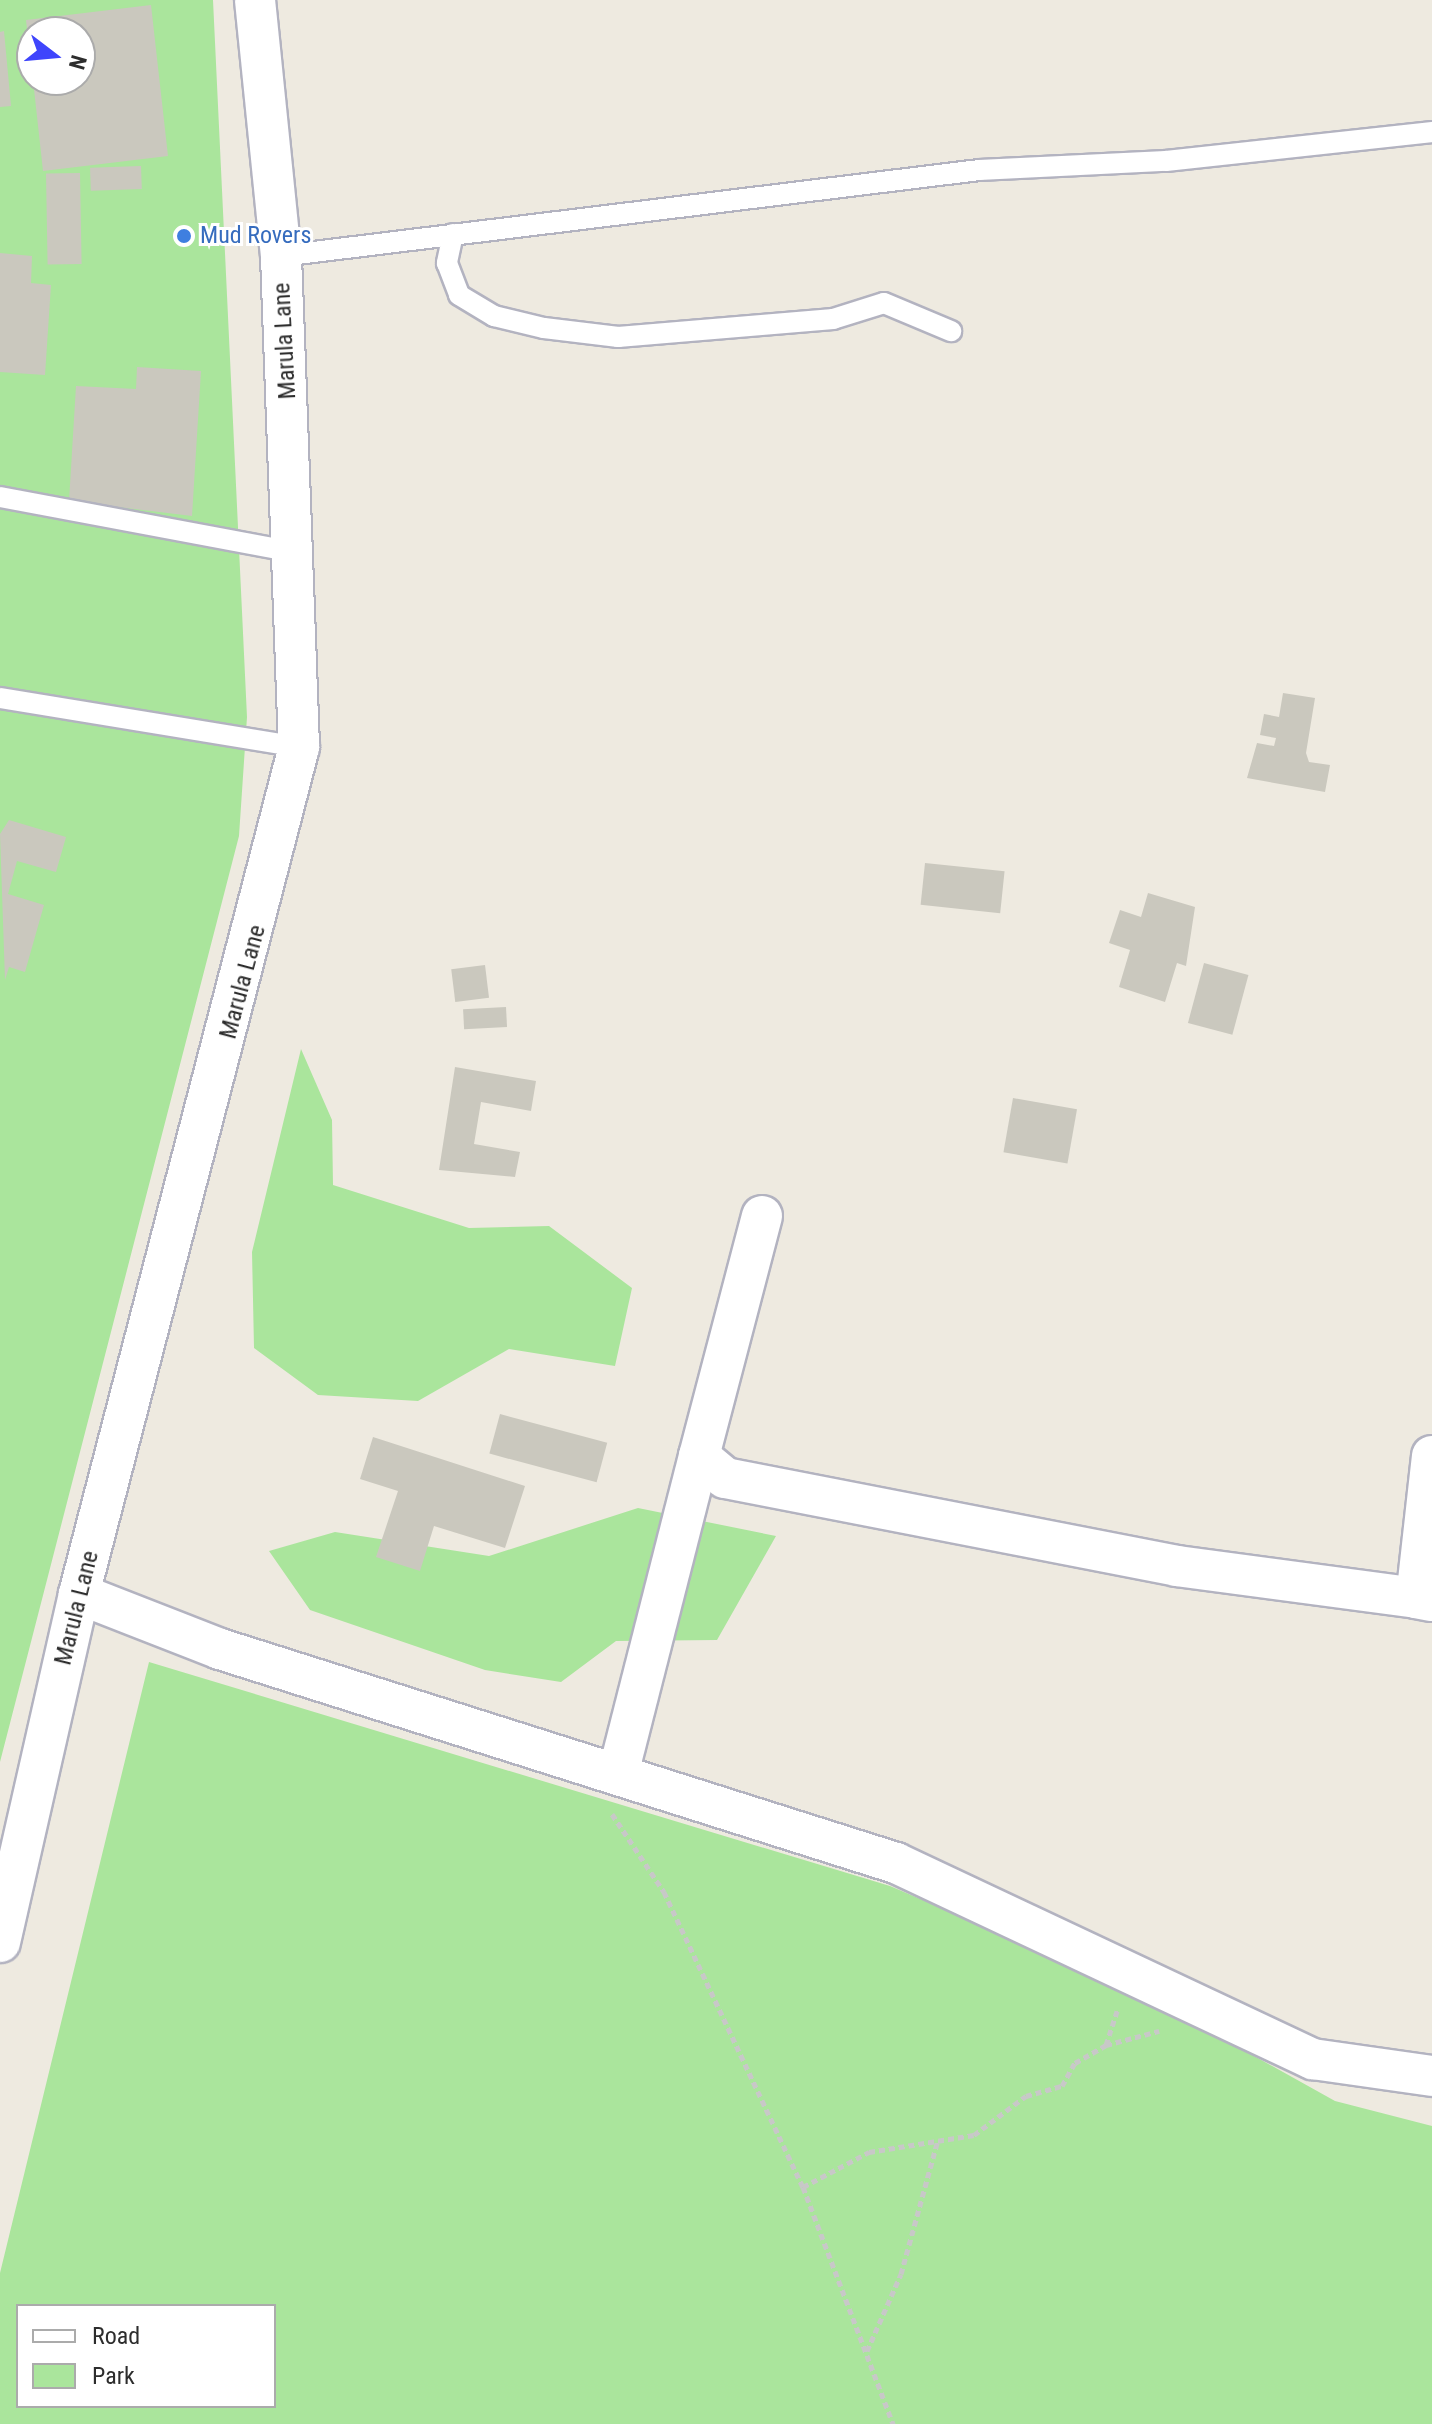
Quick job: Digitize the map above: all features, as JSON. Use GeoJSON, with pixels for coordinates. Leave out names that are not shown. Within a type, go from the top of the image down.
{"type":"FeatureCollection","features":[{"type":"Feature","properties":{"kind":"street","name":"Marula Lane"},"geometry":{"type":"LineString","coordinates":[[0,1942],[79,1594],[299,747],[281,256],[255,0]]}},
{"type":"Feature","properties":{"kind":"street"},"geometry":{"type":"LineString","coordinates":[[618,1774],[762,1216]]}},
{"type":"Feature","properties":{"kind":"street"},"geometry":{"type":"LineString","coordinates":[[699,1456],[725,1478],[1177,1566],[1424,1600],[1432,1456]]}},
{"type":"Feature","properties":{"kind":"street"},"geometry":{"type":"LineString","coordinates":[[79,1594],[220,1649],[896,1863],[1313,2059],[1432,2076]]}},
{"type":"Feature","properties":{"kind":"lane"},"geometry":{"type":"LineString","coordinates":[[281,256],[979,170],[1166,161],[1432,132]]}},
{"type":"Feature","properties":{"kind":"lane"},"geometry":{"type":"LineString","coordinates":[[453,234],[447,263],[459,295],[494,316],[544,328],[618,337],[833,319],[884,303],[951,331]]}},
{"type":"Feature","properties":{"kind":"lane"},"geometry":{"type":"LineString","coordinates":[[0,497],[294,552]]}},
{"type":"Feature","properties":{"kind":"lane"},"geometry":{"type":"LineString","coordinates":[[0,698],[299,747]]}},
{"type":"Feature","properties":{"kind":"path"},"geometry":{"type":"LineString","coordinates":[[576,1760],[664,1892],[803,2187],[893,2424]]}},
{"type":"Feature","properties":{"kind":"path"},"geometry":{"type":"LineString","coordinates":[[803,2187],[869,2152],[974,2135],[1026,2096],[1062,2086],[1075,2063],[1106,2045],[1110,2019],[1138,1979]]}},
{"type":"Feature","properties":{"kind":"path"},"geometry":{"type":"LineString","coordinates":[[866,2352],[901,2274],[938,2140]]}},
{"type":"Feature","properties":{"kind":"green space"},"geometry":{"type":"Polygon","coordinates":[[[0,0],[213,0],[247,717],[239,836],[0,1762],[0,0]]]}},
{"type":"Feature","properties":{"kind":"green space"},"geometry":{"type":"Polygon","coordinates":[[[301,1049],[332,1120],[333,1185],[469,1228],[549,1226],[632,1288],[615,1366],[509,1349],[418,1401],[318,1395],[254,1348],[252,1252],[301,1049]]]}},
{"type":"Feature","properties":{"kind":"green space"},"geometry":{"type":"Polygon","coordinates":[[[638,1508],[776,1536],[717,1640],[616,1641],[561,1682],[485,1670],[310,1610],[269,1551],[335,1532],[489,1556],[638,1508]]]}},
{"type":"Feature","properties":{"kind":"green space"},"geometry":{"type":"Polygon","coordinates":[[[149,1662],[890,1886],[1143,1994],[1335,2101],[1432,2126],[1432,2424],[0,2424],[0,2273],[149,1662]]]}},
{"type":"Feature","properties":{"kind":"building"},"geometry":{"type":"Polygon","coordinates":[[[151,5],[168,156],[43,171],[35,96],[96,96],[96,16],[59,16],[151,5]]]}},
{"type":"Feature","properties":{"kind":"building"},"geometry":{"type":"Polygon","coordinates":[[[4,31],[11,106],[0,107],[0,32],[4,31]]]}},
{"type":"Feature","properties":{"kind":"building"},"geometry":{"type":"Polygon","coordinates":[[[141,166],[142,189],[91,191],[90,168],[141,166]]]}},
{"type":"Feature","properties":{"kind":"building"},"geometry":{"type":"Polygon","coordinates":[[[80,173],[82,264],[48,265],[46,174],[80,173]]]}},
{"type":"Feature","properties":{"kind":"building"},"geometry":{"type":"Polygon","coordinates":[[[0,253],[32,256],[31,283],[51,285],[45,375],[0,372],[0,253]]]}},
{"type":"Feature","properties":{"kind":"building"},"geometry":{"type":"Polygon","coordinates":[[[137,367],[201,371],[192,516],[69,501],[76,386],[136,389],[137,367]]]}},
{"type":"Feature","properties":{"kind":"building"},"geometry":{"type":"Polygon","coordinates":[[[1283,693],[1315,698],[1306,753],[1309,762],[1330,765],[1325,792],[1247,778],[1257,743],[1274,746],[1276,738],[1260,735],[1264,714],[1279,717],[1283,693]]]}},
{"type":"Feature","properties":{"kind":"building"},"geometry":{"type":"Polygon","coordinates":[[[9,820],[66,837],[56,872],[17,861],[8,894],[44,905],[25,972],[9,967],[5,980],[0,834],[9,820]]]}},
{"type":"Feature","properties":{"kind":"building"},"geometry":{"type":"Polygon","coordinates":[[[925,863],[1005,871],[1000,913],[921,905],[925,863]]]}},
{"type":"Feature","properties":{"kind":"building"},"geometry":{"type":"Polygon","coordinates":[[[1148,893],[1195,907],[1186,966],[1177,963],[1165,1002],[1119,987],[1130,950],[1109,943],[1120,910],[1141,917],[1148,893]]]}},
{"type":"Feature","properties":{"kind":"building"},"geometry":{"type":"Polygon","coordinates":[[[1204,963],[1248,975],[1232,1035],[1188,1023],[1204,963]]]}},
{"type":"Feature","properties":{"kind":"building"},"geometry":{"type":"Polygon","coordinates":[[[485,965],[489,998],[455,1002],[451,969],[485,965]]]}},
{"type":"Feature","properties":{"kind":"building"},"geometry":{"type":"Polygon","coordinates":[[[506,1007],[507,1027],[464,1029],[463,1009],[506,1007]]]}},
{"type":"Feature","properties":{"kind":"building"},"geometry":{"type":"Polygon","coordinates":[[[455,1067],[536,1081],[531,1111],[481,1102],[474,1144],[520,1152],[515,1177],[439,1170],[455,1067]]]}},
{"type":"Feature","properties":{"kind":"building"},"geometry":{"type":"Polygon","coordinates":[[[1013,1098],[1077,1109],[1067,1163],[1003,1152],[1013,1098]]]}},
{"type":"Feature","properties":{"kind":"building"},"geometry":{"type":"Polygon","coordinates":[[[500,1414],[607,1443],[597,1482],[489,1454],[500,1414]]]}},
{"type":"Feature","properties":{"kind":"building"},"geometry":{"type":"Polygon","coordinates":[[[373,1437],[525,1486],[505,1548],[434,1526],[420,1571],[376,1557],[398,1491],[360,1479],[373,1437]]]}},
{"type":"Feature","properties":{"kind":"place","name":"Mud Rovers"},"geometry":{"type":"Point","coordinates":[184,236]}}]}
